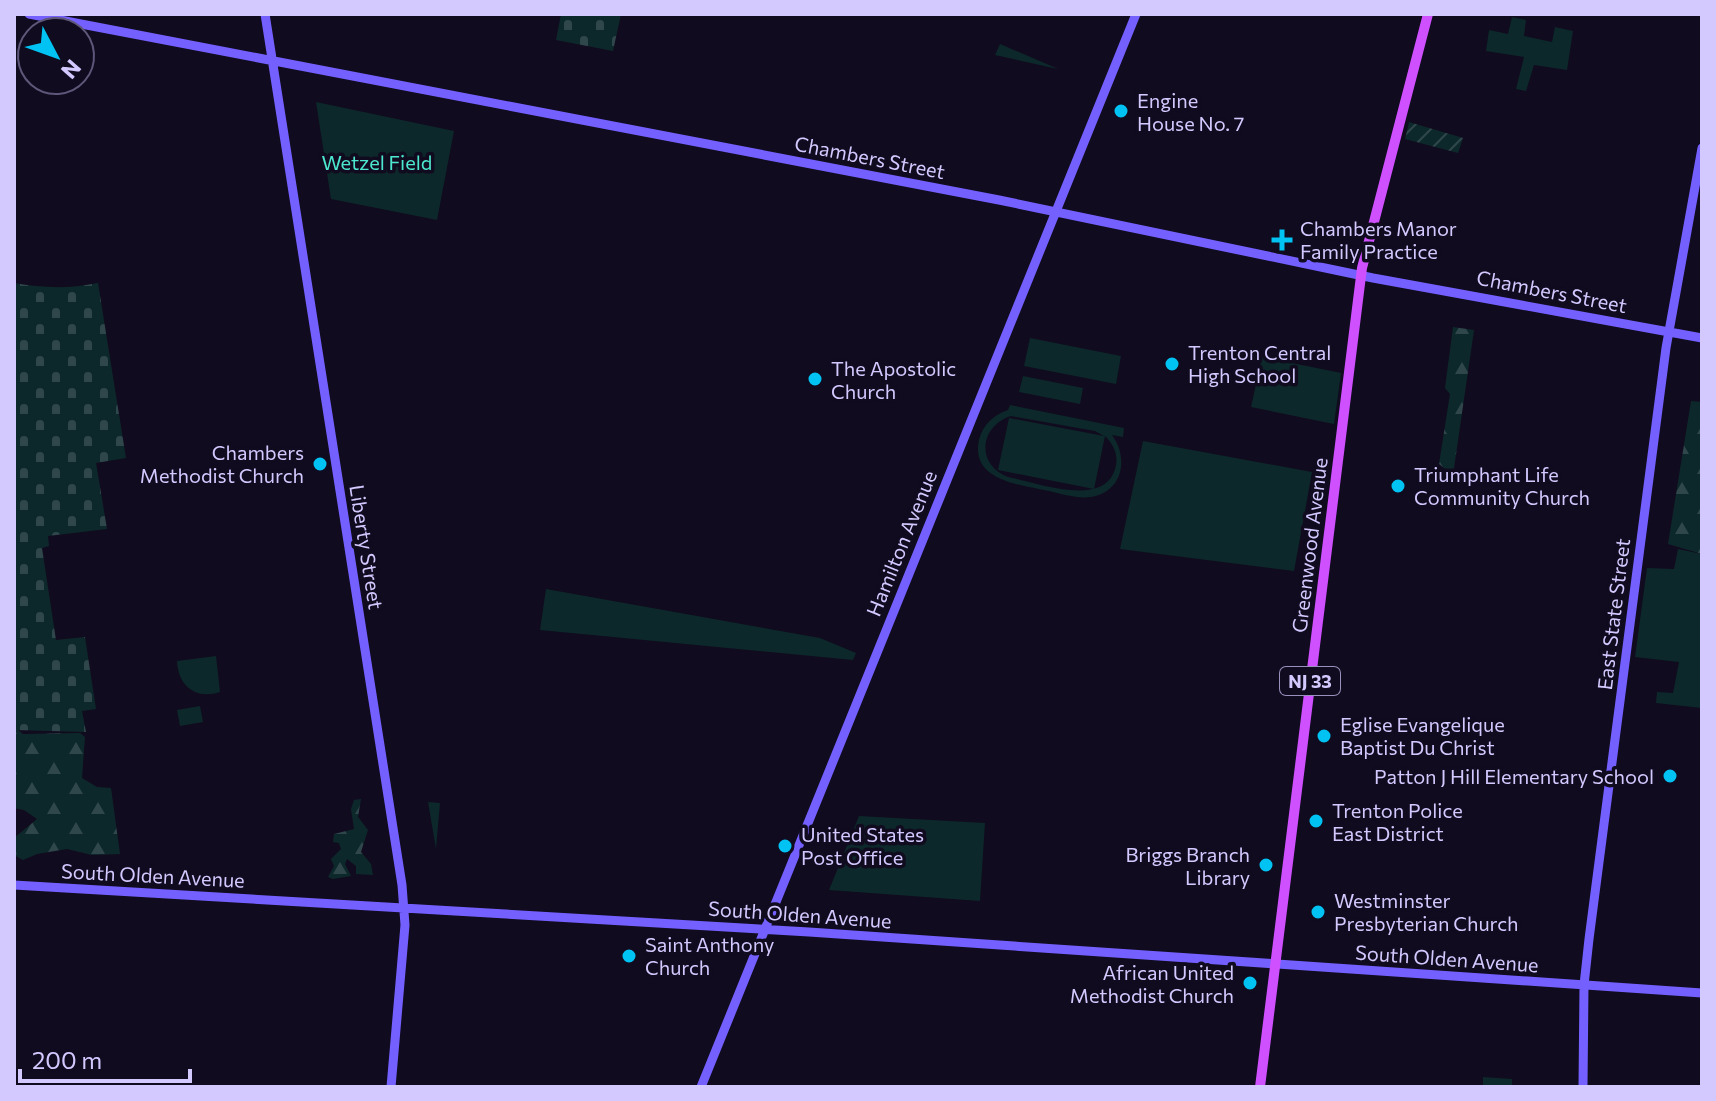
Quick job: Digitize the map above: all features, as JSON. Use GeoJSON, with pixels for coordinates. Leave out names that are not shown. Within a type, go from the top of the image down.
{"type":"FeatureCollection","features":[{"type":"Feature","properties":{"kind":"main road","name":"Greenwood Avenue"},"geometry":{"type":"LineString","coordinates":[[1260,1087],[1361,275],[1428,14]]}},
{"type":"Feature","properties":{"kind":"street","name":"Chambers Street"},"geometry":{"type":"LineString","coordinates":[[29,14],[1054,212],[1361,275],[1702,338]]}},
{"type":"Feature","properties":{"kind":"street","name":"Liberty Street"},"geometry":{"type":"LineString","coordinates":[[265,14],[404,907],[391,1087]]}},
{"type":"Feature","properties":{"kind":"street","name":"Hamilton Avenue"},"geometry":{"type":"LineString","coordinates":[[701,1087],[1136,14]]}},
{"type":"Feature","properties":{"kind":"street","name":"East State Street"},"geometry":{"type":"LineString","coordinates":[[1583,1087],[1584,985],[1668,331],[1702,148]]}},
{"type":"Feature","properties":{"kind":"street","name":"South Olden Avenue"},"geometry":{"type":"LineString","coordinates":[[14,885],[764,929],[1702,993]]}},
{"type":"Feature","properties":{"kind":"green space"},"geometry":{"type":"Polygon","coordinates":[[[561,14],[621,14],[613,51],[556,40],[561,14]]]}},
{"type":"Feature","properties":{"kind":"green space"},"geometry":{"type":"Polygon","coordinates":[[[1512,17],[1526,20],[1524,36],[1552,42],[1555,27],[1573,31],[1567,70],[1534,65],[1526,91],[1516,89],[1524,57],[1486,51],[1489,30],[1508,34],[1512,17]]]}},
{"type":"Feature","properties":{"kind":"green space"},"geometry":{"type":"Polygon","coordinates":[[[1000,44],[1056,68],[1058,69],[995,55],[1000,44]]]}},
{"type":"Feature","properties":{"kind":"green space","name":"Wetzel Field"},"geometry":{"type":"Polygon","coordinates":[[[316,102],[454,131],[437,220],[331,199],[316,102]]]}},
{"type":"Feature","properties":{"kind":"green space"},"geometry":{"type":"Polygon","coordinates":[[[1409,122],[1463,138],[1458,153],[1405,139],[1409,122]]]}},
{"type":"Feature","properties":{"kind":"green space"},"geometry":{"type":"Polygon","coordinates":[[[14,283],[56,287],[98,283],[126,458],[96,463],[107,529],[48,536],[49,546],[42,548],[56,640],[85,637],[96,709],[82,711],[86,732],[14,730],[14,283]]]}},
{"type":"Feature","properties":{"kind":"green space"},"geometry":{"type":"Polygon","coordinates":[[[1453,327],[1474,330],[1453,475],[1439,464],[1450,394],[1445,388],[1453,327]]]}},
{"type":"Feature","properties":{"kind":"green space"},"geometry":{"type":"Polygon","coordinates":[[[1030,338],[1121,356],[1116,384],[1024,366],[1030,338]]]}},
{"type":"Feature","properties":{"kind":"green space"},"geometry":{"type":"Polygon","coordinates":[[[1262,357],[1341,373],[1334,424],[1251,407],[1262,357]]]}},
{"type":"Feature","properties":{"kind":"green space"},"geometry":{"type":"Polygon","coordinates":[[[1023,376],[1083,388],[1080,404],[1019,392],[1023,376]]]}},
{"type":"Feature","properties":{"kind":"green space"},"geometry":{"type":"Polygon","coordinates":[[[1691,401],[1702,402],[1702,554],[1668,544],[1691,401]]]}},
{"type":"Feature","properties":{"kind":"green space"},"geometry":{"type":"Polygon","coordinates":[[[1010,405],[1124,428],[1123,437],[1112,435],[1121,463],[1116,481],[1102,494],[1081,497],[1012,483],[990,473],[978,454],[979,440],[990,421],[1008,410],[1010,405]],[[1011,416],[1001,421],[988,436],[986,455],[997,471],[1008,477],[1053,488],[1092,489],[998,470],[1009,418],[1104,436],[1095,431],[1011,416]],[[1105,436],[1094,488],[1110,479],[1116,465],[1114,449],[1105,436]]]}},
{"type":"Feature","properties":{"kind":"green space"},"geometry":{"type":"Polygon","coordinates":[[[1143,441],[1312,472],[1294,571],[1120,549],[1143,441]]]}},
{"type":"Feature","properties":{"kind":"green space"},"geometry":{"type":"Polygon","coordinates":[[[1678,549],[1702,554],[1702,708],[1656,703],[1657,692],[1673,693],[1679,662],[1635,657],[1647,568],[1674,569],[1678,549]]]}},
{"type":"Feature","properties":{"kind":"green space"},"geometry":{"type":"Polygon","coordinates":[[[546,589],[820,638],[856,653],[853,660],[540,630],[546,589]]]}},
{"type":"Feature","properties":{"kind":"green space"},"geometry":{"type":"Polygon","coordinates":[[[216,656],[220,692],[203,694],[190,689],[181,678],[177,661],[216,656]]]}},
{"type":"Feature","properties":{"kind":"green space"},"geometry":{"type":"Polygon","coordinates":[[[200,706],[203,722],[180,726],[177,710],[200,706]]]}},
{"type":"Feature","properties":{"kind":"green space"},"geometry":{"type":"Polygon","coordinates":[[[14,727],[23,734],[80,733],[85,737],[82,778],[97,787],[111,788],[120,854],[92,855],[67,849],[37,854],[23,860],[14,855],[14,838],[37,819],[24,810],[14,808],[14,727]]]}},
{"type":"Feature","properties":{"kind":"green space"},"geometry":{"type":"Polygon","coordinates":[[[361,799],[358,817],[368,830],[361,852],[371,864],[373,875],[356,874],[356,866],[347,859],[345,864],[351,876],[333,879],[328,877],[334,866],[331,859],[341,849],[339,843],[333,842],[334,834],[354,829],[351,809],[354,800],[361,799]]]}},
{"type":"Feature","properties":{"kind":"green space"},"geometry":{"type":"Polygon","coordinates":[[[428,802],[440,803],[436,849],[428,802]]]}},
{"type":"Feature","properties":{"kind":"green space"},"geometry":{"type":"Polygon","coordinates":[[[859,816],[985,823],[980,901],[829,890],[859,816]]]}},
{"type":"Feature","properties":{"kind":"green space"},"geometry":{"type":"Polygon","coordinates":[[[1483,1077],[1512,1079],[1512,1087],[1483,1087],[1483,1077]]]}},
{"type":"Feature","properties":{"kind":"place","name":"Engine House No. 7"},"geometry":{"type":"Point","coordinates":[1121,111]}},
{"type":"Feature","properties":{"kind":"place","name":"Chambers Manor Family Practice"},"geometry":{"type":"Point","coordinates":[1282,240]}},
{"type":"Feature","properties":{"kind":"place","name":"Trenton Central High School"},"geometry":{"type":"Point","coordinates":[1172,364]}},
{"type":"Feature","properties":{"kind":"place","name":"The Apostolic Church"},"geometry":{"type":"Point","coordinates":[815,379]}},
{"type":"Feature","properties":{"kind":"place","name":"Chambers Methodist Church"},"geometry":{"type":"Point","coordinates":[320,464]}},
{"type":"Feature","properties":{"kind":"place","name":"Triumphant Life Community Church"},"geometry":{"type":"Point","coordinates":[1398,486]}},
{"type":"Feature","properties":{"kind":"place","name":"Eglise Evangelique Baptist Du Christ"},"geometry":{"type":"Point","coordinates":[1324,736]}},
{"type":"Feature","properties":{"kind":"place","name":"Patton J Hill Elementary School"},"geometry":{"type":"Point","coordinates":[1670,776]}},
{"type":"Feature","properties":{"kind":"place","name":"Trenton Police East District"},"geometry":{"type":"Point","coordinates":[1316,821]}},
{"type":"Feature","properties":{"kind":"place","name":"United States Post Office"},"geometry":{"type":"Point","coordinates":[785,846]}},
{"type":"Feature","properties":{"kind":"place","name":"Briggs Branch Library"},"geometry":{"type":"Point","coordinates":[1266,865]}},
{"type":"Feature","properties":{"kind":"place","name":"Westminster Presbyterian Church"},"geometry":{"type":"Point","coordinates":[1318,912]}},
{"type":"Feature","properties":{"kind":"place","name":"Saint Anthony Church"},"geometry":{"type":"Point","coordinates":[629,956]}},
{"type":"Feature","properties":{"kind":"place","name":"African United Methodist Church"},"geometry":{"type":"Point","coordinates":[1250,983]}}]}
